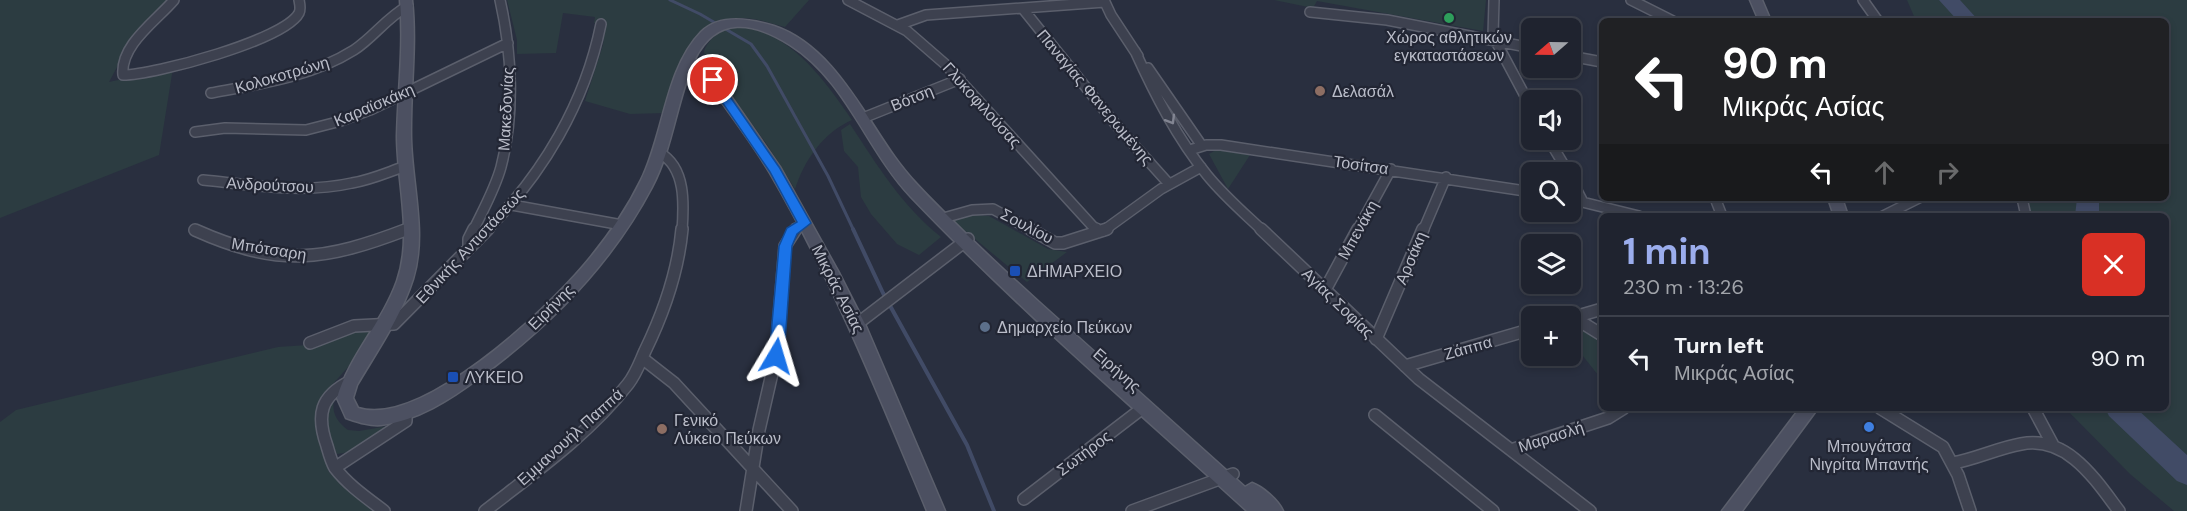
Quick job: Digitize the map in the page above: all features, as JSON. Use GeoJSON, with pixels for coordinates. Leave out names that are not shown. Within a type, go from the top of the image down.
{"type":"FeatureCollection","features":[{"type":"Feature","properties":{"kind":"street"},"geometry":{"type":"LineString","coordinates":[[174,0],[135,41],[121,69],[123,75],[139,74],[190,61],[267,35],[297,16],[301,10],[299,0]]}},
{"type":"Feature","properties":{"kind":"street","name":"Μακεδονίας"},"geometry":{"type":"LineString","coordinates":[[470,248],[469,239],[499,174],[505,150],[508,43],[500,0]]}},
{"type":"Feature","properties":{"kind":"street","name":"Γλυκοφιλούσας"},"geometry":{"type":"LineString","coordinates":[[849,0],[898,25],[921,42],[960,79],[1098,232]]}},
{"type":"Feature","properties":{"kind":"street"},"geometry":{"type":"LineString","coordinates":[[1494,0],[1492,31],[1495,41],[1522,90]]}},
{"type":"Feature","properties":{"kind":"street"},"geometry":{"type":"LineString","coordinates":[[1631,0],[1667,18]]}},
{"type":"Feature","properties":{"kind":"street"},"geometry":{"type":"LineString","coordinates":[[1640,0],[1676,18]]}},
{"type":"Feature","properties":{"kind":"street"},"geometry":{"type":"LineString","coordinates":[[1756,0],[1764,18]]}},
{"type":"Feature","properties":{"kind":"street"},"geometry":{"type":"LineString","coordinates":[[1863,0],[1876,18]]}},
{"type":"Feature","properties":{"kind":"street"},"geometry":{"type":"LineString","coordinates":[[898,25],[926,15],[1023,9],[1036,4],[1105,1]]}},
{"type":"Feature","properties":{"kind":"street","name":"Αγίας Σοφίας"},"geometry":{"type":"LineString","coordinates":[[1105,1],[1135,51],[1202,146]]}},
{"type":"Feature","properties":{"kind":"street","name":"Ειρήνης"},"geometry":{"type":"LineString","coordinates":[[407,3],[406,166],[412,250],[408,272],[385,325],[351,381],[345,398],[349,411],[354,414],[378,418],[406,412],[459,384],[535,325],[581,277],[622,225],[644,188],[660,153],[687,61],[707,33],[723,25],[763,27],[791,40],[829,74],[863,118],[902,178],[940,219],[1228,476],[1259,511]]}},
{"type":"Feature","properties":{"kind":"street","name":"Κολοκοτρώνη"},"geometry":{"type":"LineString","coordinates":[[211,93],[282,78],[332,62],[361,45],[407,3]]}},
{"type":"Feature","properties":{"kind":"street","name":"Παναγίας Φανερωμένης"},"geometry":{"type":"LineString","coordinates":[[1023,9],[1117,126],[1169,184]]}},
{"type":"Feature","properties":{"kind":"street"},"geometry":{"type":"LineString","coordinates":[[1310,12],[1387,21],[1521,46]]}},
{"type":"Feature","properties":{"kind":"street","name":"Εθνικής Αντιστάσεως"},"geometry":{"type":"LineString","coordinates":[[385,325],[393,325],[402,318],[512,205],[539,168],[577,102],[594,58],[601,24]]}},
{"type":"Feature","properties":{"kind":"street","name":"Καραϊσκάκη"},"geometry":{"type":"LineString","coordinates":[[195,132],[225,128],[310,129],[357,116],[508,43]]}},
{"type":"Feature","properties":{"kind":"street","name":"Αγίας Σοφίας"},"geometry":{"type":"LineString","coordinates":[[1135,51],[1147,78],[1190,150],[1201,167],[1228,198],[1405,366],[1447,402],[1590,511]]}},
{"type":"Feature","properties":{"kind":"street"},"geometry":{"type":"LineString","coordinates":[[1581,58],[1599,61]]}},
{"type":"Feature","properties":{"kind":"street","name":"Μικράς Ασίας"},"geometry":{"type":"LineString","coordinates":[[687,61],[698,63],[705,69],[775,170],[805,223],[857,324],[936,511]]}},
{"type":"Feature","properties":{"kind":"street","name":"Βότση"},"geometry":{"type":"LineString","coordinates":[[863,118],[960,79]]}},
{"type":"Feature","properties":{"kind":"street","name":"Τοσίτσα"},"geometry":{"type":"LineString","coordinates":[[1190,150],[1202,146],[1221,145],[1521,190]]}},
{"type":"Feature","properties":{"kind":"street","name":"Εμμανουήλ Παππά"},"geometry":{"type":"LineString","coordinates":[[484,511],[593,421],[628,385],[642,358],[671,291],[681,234],[678,172],[671,158],[660,153]]}},
{"type":"Feature","properties":{"kind":"street","name":"Ανδρούτσου"},"geometry":{"type":"LineString","coordinates":[[204,180],[282,188],[317,188],[349,184],[406,166]]}},
{"type":"Feature","properties":{"kind":"street","name":"Σουλίου"},"geometry":{"type":"LineString","coordinates":[[940,219],[976,209],[993,209],[1060,244],[1112,226],[1169,184],[1201,167]]}},
{"type":"Feature","properties":{"kind":"street","name":"Μπενάκη"},"geometry":{"type":"LineString","coordinates":[[1325,290],[1391,170]]}},
{"type":"Feature","properties":{"kind":"street","name":"Αρσάκη"},"geometry":{"type":"LineString","coordinates":[[1376,339],[1446,177]]}},
{"type":"Feature","properties":{"kind":"street"},"geometry":{"type":"LineString","coordinates":[[1889,213],[1912,201]]}},
{"type":"Feature","properties":{"kind":"street"},"geometry":{"type":"LineString","coordinates":[[1582,202],[1601,213]]}},
{"type":"Feature","properties":{"kind":"street"},"geometry":{"type":"LineString","coordinates":[[512,205],[622,225]]}},
{"type":"Feature","properties":{"kind":"street"},"geometry":{"type":"LineString","coordinates":[[746,511],[759,430],[776,356],[785,246],[792,231],[805,223]]}},
{"type":"Feature","properties":{"kind":"street","name":"Μπότσαρη"},"geometry":{"type":"LineString","coordinates":[[195,230],[232,245],[308,257],[348,250],[412,228]]}},
{"type":"Feature","properties":{"kind":"street"},"geometry":{"type":"LineString","coordinates":[[857,324],[963,238]]}},
{"type":"Feature","properties":{"kind":"street","name":"Ειρήνης"},"geometry":{"type":"LineString","coordinates":[[963,238],[1144,407],[1274,511]]}},
{"type":"Feature","properties":{"kind":"street"},"geometry":{"type":"LineString","coordinates":[[1581,315],[1599,310]]}},
{"type":"Feature","properties":{"kind":"street"},"geometry":{"type":"LineString","coordinates":[[1581,322],[1599,333]]}},
{"type":"Feature","properties":{"kind":"street"},"geometry":{"type":"LineString","coordinates":[[310,343],[354,326],[385,325]]}},
{"type":"Feature","properties":{"kind":"street","name":"Ζάππα"},"geometry":{"type":"LineString","coordinates":[[1405,366],[1521,332]]}},
{"type":"Feature","properties":{"kind":"street"},"geometry":{"type":"LineString","coordinates":[[642,358],[669,376],[792,511]]}},
{"type":"Feature","properties":{"kind":"street"},"geometry":{"type":"LineString","coordinates":[[351,381],[330,392],[321,412],[324,438],[336,467],[384,511]]}},
{"type":"Feature","properties":{"kind":"street","name":"Σωτήρος"},"geometry":{"type":"LineString","coordinates":[[1024,499],[1144,407]]}},
{"type":"Feature","properties":{"kind":"street","name":"Μαρασλή"},"geometry":{"type":"LineString","coordinates":[[1511,450],[1608,418],[1619,411]]}},
{"type":"Feature","properties":{"kind":"street"},"geometry":{"type":"LineString","coordinates":[[1731,511],[1808,411]]}},
{"type":"Feature","properties":{"kind":"street"},"geometry":{"type":"LineString","coordinates":[[1885,411],[1940,444],[1953,463],[1970,511]]}},
{"type":"Feature","properties":{"kind":"street"},"geometry":{"type":"LineString","coordinates":[[2035,411],[2054,447]]}},
{"type":"Feature","properties":{"kind":"street"},"geometry":{"type":"LineString","coordinates":[[336,467],[405,421],[406,412]]}},
{"type":"Feature","properties":{"kind":"street"},"geometry":{"type":"LineString","coordinates":[[1375,415],[1493,511]]}},
{"type":"Feature","properties":{"kind":"street"},"geometry":{"type":"LineString","coordinates":[[1953,463],[1977,459],[2022,444],[2036,443],[2054,447],[2081,462],[2119,511]]}},
{"type":"Feature","properties":{"kind":"street"},"geometry":{"type":"LineString","coordinates":[[1132,511],[1228,476]]}},
{"type":"Feature","properties":{"kind":"shaded area"},"geometry":{"type":"Polygon","coordinates":[[[0,0],[168,0],[131,41],[109,82],[173,68],[159,155],[0,218],[0,0]]]}},
{"type":"Feature","properties":{"kind":"shaded area"},"geometry":{"type":"Polygon","coordinates":[[[507,0],[809,0],[785,27],[739,18],[721,21],[707,28],[687,50],[674,81],[665,113],[630,114],[585,101],[603,45],[606,22],[594,23],[595,17],[563,13],[556,53],[517,54],[517,40],[507,0]]]}},
{"type":"Feature","properties":{"kind":"shaded area","name":"Χώρος αθλητικών εγκαταστάσεων"},"geometry":{"type":"Polygon","coordinates":[[[1274,0],[1486,0],[1483,31],[1317,1],[1313,8],[1274,0]]]}},
{"type":"Feature","properties":{"kind":"shaded area"},"geometry":{"type":"Polygon","coordinates":[[[1907,0],[2187,0],[2187,511],[2174,511],[2130,474],[2068,411],[2169,411],[2169,213],[2031,213],[2027,201],[2169,201],[2169,18],[1915,18],[1907,0]]]}},
{"type":"Feature","properties":{"kind":"shaded area"},"geometry":{"type":"Polygon","coordinates":[[[744,27],[778,40],[807,62],[852,120],[832,132],[816,148],[804,167],[795,189],[768,146],[705,58],[704,51],[715,36],[725,30],[744,27]]]}},
{"type":"Feature","properties":{"kind":"shaded area"},"geometry":{"type":"Polygon","coordinates":[[[850,124],[880,170],[902,198],[941,237],[919,255],[897,244],[871,214],[861,197],[858,167],[844,151],[841,130],[850,124]]]}},
{"type":"Feature","properties":{"kind":"shaded area"},"geometry":{"type":"Polygon","coordinates":[[[1216,150],[1250,155],[1228,189],[1209,154],[1216,150]]]}},
{"type":"Feature","properties":{"kind":"shaded area"},"geometry":{"type":"Polygon","coordinates":[[[975,215],[989,216],[1048,249],[1067,252],[1027,282],[952,220],[975,215]]]}},
{"type":"Feature","properties":{"kind":"shaded area"},"geometry":{"type":"Polygon","coordinates":[[[1581,325],[1599,337],[1599,376],[1581,354],[1581,325]]]}},
{"type":"Feature","properties":{"kind":"shaded area"},"geometry":{"type":"Polygon","coordinates":[[[374,328],[357,357],[323,395],[315,423],[329,472],[372,511],[0,511],[0,422],[16,410],[278,347],[308,345],[345,331],[374,328]]]}},
{"type":"Feature","properties":{"kind":"shaded area"},"geometry":{"type":"Polygon","coordinates":[[[335,394],[333,405],[335,414],[348,430],[359,431],[388,426],[350,452],[337,454],[330,439],[327,424],[329,409],[335,394]]]}},
{"type":"Feature","properties":{"kind":"waterway"},"geometry":{"type":"LineString","coordinates":[[670,0],[700,14],[751,44],[767,66],[828,176],[854,231]]}},
{"type":"Feature","properties":{"kind":"waterway"},"geometry":{"type":"LineString","coordinates":[[1949,0],[1966,18]]}},
{"type":"Feature","properties":{"kind":"waterway"},"geometry":{"type":"LineString","coordinates":[[2087,213],[2088,201]]}},
{"type":"Feature","properties":{"kind":"waterway"},"geometry":{"type":"LineString","coordinates":[[853,229],[883,293],[967,445],[994,511]]}},
{"type":"Feature","properties":{"kind":"waterway"},"geometry":{"type":"LineString","coordinates":[[2121,411],[2187,473]]}},
{"type":"Feature","properties":{"kind":"place","name":"Χώρος αθλητικών εγκαταστάσεων"},"geometry":{"type":"Point","coordinates":[1449,18]}},
{"type":"Feature","properties":{"kind":"place","name":"Δελασάλ"},"geometry":{"type":"Point","coordinates":[1320,91]}},
{"type":"Feature","properties":{"kind":"place","name":"ΔΗΜΑΡΧΕΙΟ"},"geometry":{"type":"Point","coordinates":[1015,271]}},
{"type":"Feature","properties":{"kind":"place","name":"Δημαρχείο Πεύκων"},"geometry":{"type":"Point","coordinates":[985,327]}},
{"type":"Feature","properties":{"kind":"place","name":"ΛΥΚΕΙΟ"},"geometry":{"type":"Point","coordinates":[453,377]}},
{"type":"Feature","properties":{"kind":"place","name":"Μπουγάτσα Νιγρίτα Μπαντής"},"geometry":{"type":"Point","coordinates":[1869,427]}},
{"type":"Feature","properties":{"kind":"place","name":"Γενικό Λύκειο Πεύκων"},"geometry":{"type":"Point","coordinates":[662,429]}},
{"type":"Feature","properties":{"kind":"route"},"geometry":{"type":"LineString","coordinates":[[713,80],[775,170],[805,223],[792,231],[785,246],[776,356]]}}]}
